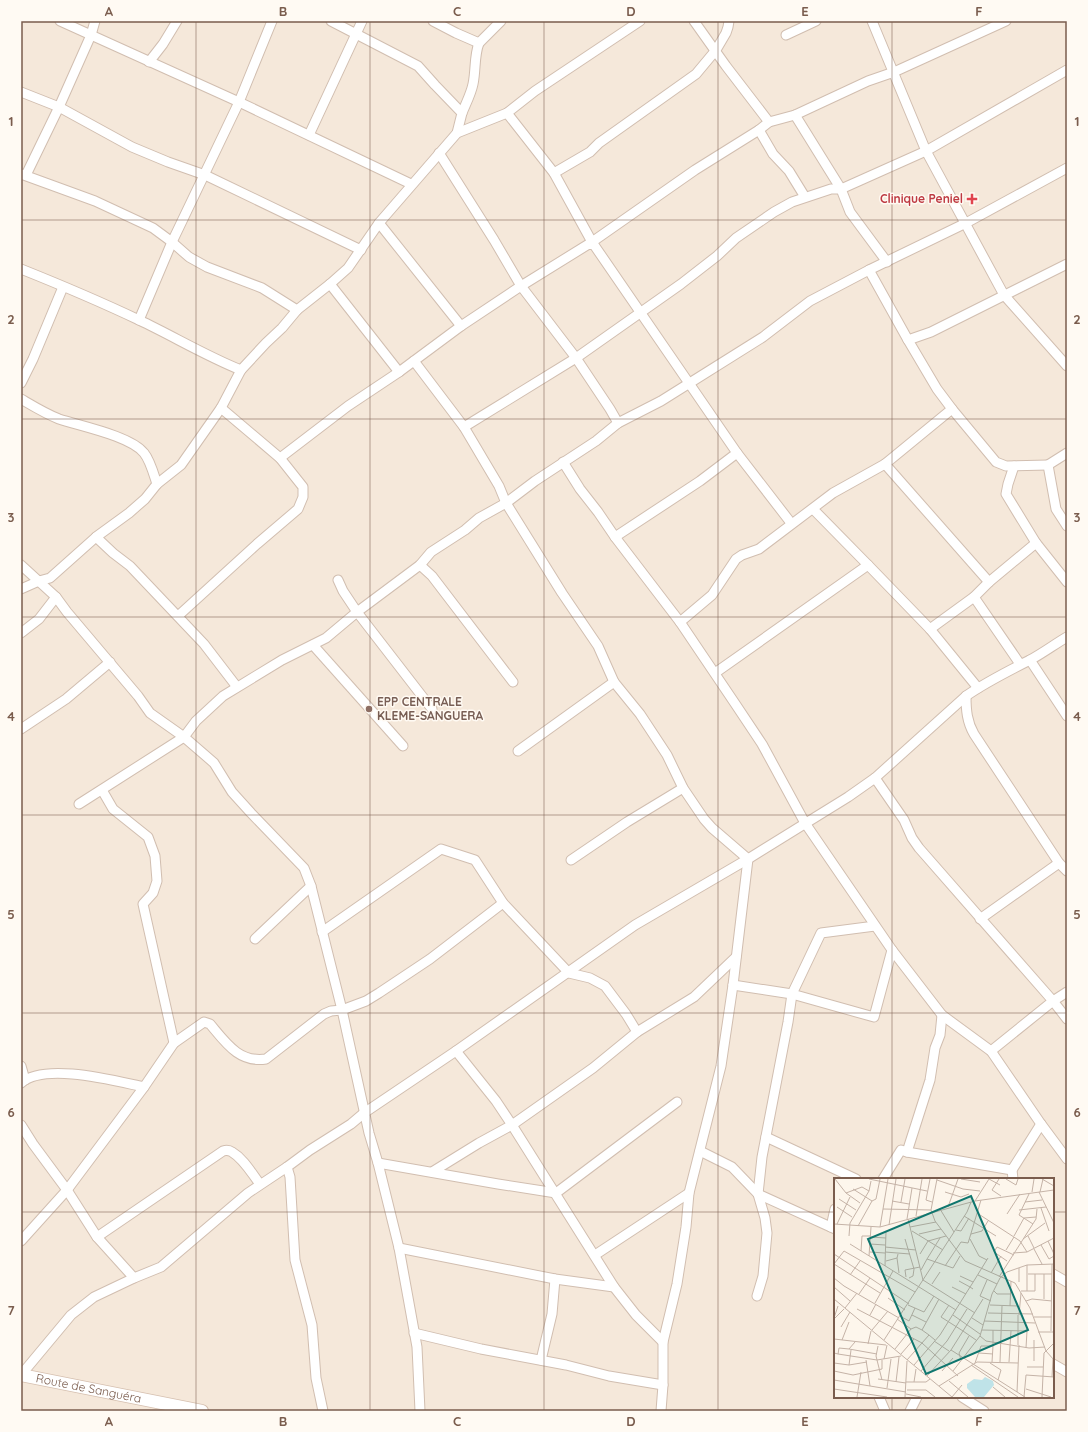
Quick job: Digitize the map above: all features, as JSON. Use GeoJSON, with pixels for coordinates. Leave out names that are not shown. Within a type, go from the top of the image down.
{"type":"FeatureCollection","features":[{"type":"Feature","properties":{"kind":"street"},"geometry":{"type":"LineString","coordinates":[[60,21],[239,102],[412,184]]}},
{"type":"Feature","properties":{"kind":"street"},"geometry":{"type":"LineString","coordinates":[[95,21],[91,35],[59,107],[24,174],[95,201],[153,228],[172,242],[188,257],[262,288],[297,310]]}},
{"type":"Feature","properties":{"kind":"street"},"geometry":{"type":"LineString","coordinates":[[149,62],[178,21]]}},
{"type":"Feature","properties":{"kind":"street"},"geometry":{"type":"LineString","coordinates":[[139,320],[172,242],[239,102],[272,21]]}},
{"type":"Feature","properties":{"kind":"street"},"geometry":{"type":"LineString","coordinates":[[331,21],[418,66],[434,85],[462,113]]}},
{"type":"Feature","properties":{"kind":"street"},"geometry":{"type":"LineString","coordinates":[[309,135],[362,21]]}},
{"type":"Feature","properties":{"kind":"street"},"geometry":{"type":"LineString","coordinates":[[433,21],[456,34],[479,43]]}},
{"type":"Feature","properties":{"kind":"street"},"geometry":{"type":"LineString","coordinates":[[21,589],[50,578],[96,537],[145,499],[157,484],[181,465],[221,408],[241,370],[282,328],[297,310],[348,268],[379,223],[457,133],[462,113],[469,98],[473,84],[476,50],[479,43],[502,21]]}},
{"type":"Feature","properties":{"kind":"street"},"geometry":{"type":"LineString","coordinates":[[457,133],[507,113],[535,91],[640,21]]}},
{"type":"Feature","properties":{"kind":"street"},"geometry":{"type":"LineString","coordinates":[[694,21],[769,122]]}},
{"type":"Feature","properties":{"kind":"street"},"geometry":{"type":"LineString","coordinates":[[554,173],[590,152],[599,143],[696,74],[716,50],[726,33],[729,21]]}},
{"type":"Feature","properties":{"kind":"street"},"geometry":{"type":"LineString","coordinates":[[786,35],[816,21]]}},
{"type":"Feature","properties":{"kind":"street"},"geometry":{"type":"LineString","coordinates":[[872,21],[926,151],[1004,295],[1065,361]]}},
{"type":"Feature","properties":{"kind":"street"},"geometry":{"type":"LineString","coordinates":[[280,458],[348,406],[399,372],[461,326],[521,286],[592,242],[695,170],[759,130],[769,122],[795,115],[868,81],[894,72],[1006,21]]}},
{"type":"Feature","properties":{"kind":"street"},"geometry":{"type":"LineString","coordinates":[[464,427],[576,358],[640,313],[717,256],[736,238],[774,212],[805,197],[831,189],[841,189],[926,151],[1067,70]]}},
{"type":"Feature","properties":{"kind":"street"},"geometry":{"type":"LineString","coordinates":[[21,92],[59,107],[132,147],[205,175],[361,250]]}},
{"type":"Feature","properties":{"kind":"street"},"geometry":{"type":"LineString","coordinates":[[507,113],[554,173],[592,242],[640,313],[690,382],[737,454],[791,523]]}},
{"type":"Feature","properties":{"kind":"street"},"geometry":{"type":"LineString","coordinates":[[795,115],[841,189],[850,212],[887,262]]}},
{"type":"Feature","properties":{"kind":"street"},"geometry":{"type":"LineString","coordinates":[[759,130],[773,154],[789,171],[805,197]]}},
{"type":"Feature","properties":{"kind":"street"},"geometry":{"type":"LineString","coordinates":[[439,154],[494,240],[521,286],[576,358],[618,423]]}},
{"type":"Feature","properties":{"kind":"street"},"geometry":{"type":"LineString","coordinates":[[80,804],[184,737],[196,721],[223,696],[282,660],[326,638],[357,612],[420,565],[431,552],[465,530],[479,518],[506,503],[535,481],[596,441],[618,423],[661,401],[763,337],[813,298],[966,223],[1067,168]]}},
{"type":"Feature","properties":{"kind":"street"},"geometry":{"type":"LineString","coordinates":[[379,223],[461,326]]}},
{"type":"Feature","properties":{"kind":"street"},"geometry":{"type":"LineString","coordinates":[[908,340],[931,332],[1067,264]]}},
{"type":"Feature","properties":{"kind":"street"},"geometry":{"type":"LineString","coordinates":[[21,269],[139,320],[219,361],[241,370]]}},
{"type":"Feature","properties":{"kind":"street"},"geometry":{"type":"LineString","coordinates":[[868,270],[937,389],[996,462],[1002,465],[1014,466],[1048,465],[1067,453]]}},
{"type":"Feature","properties":{"kind":"street"},"geometry":{"type":"LineString","coordinates":[[330,284],[399,372]]}},
{"type":"Feature","properties":{"kind":"street"},"geometry":{"type":"LineString","coordinates":[[21,384],[63,287]]}},
{"type":"Feature","properties":{"kind":"street"},"geometry":{"type":"LineString","coordinates":[[414,361],[464,427],[499,486],[506,503],[562,593],[598,646],[614,682],[640,714],[667,755],[683,788],[712,828],[748,859]]}},
{"type":"Feature","properties":{"kind":"street"},"geometry":{"type":"LineString","coordinates":[[21,399],[58,418],[100,431],[133,444],[144,453],[157,484]]}},
{"type":"Feature","properties":{"kind":"street"},"geometry":{"type":"LineString","coordinates":[[178,616],[298,509],[303,497],[303,487],[280,458],[221,408]]}},
{"type":"Feature","properties":{"kind":"street"},"geometry":{"type":"LineString","coordinates":[[680,622],[712,595],[736,559],[758,549],[791,523],[834,493],[885,464],[952,409]]}},
{"type":"Feature","properties":{"kind":"street"},"geometry":{"type":"LineString","coordinates":[[615,537],[700,481],[737,454]]}},
{"type":"Feature","properties":{"kind":"street"},"geometry":{"type":"LineString","coordinates":[[563,462],[580,490],[680,622],[715,673],[762,744],[805,823],[892,950],[942,1015],[991,1051],[1067,1159]]}},
{"type":"Feature","properties":{"kind":"street"},"geometry":{"type":"LineString","coordinates":[[885,464],[989,582]]}},
{"type":"Feature","properties":{"kind":"street"},"geometry":{"type":"LineString","coordinates":[[1048,465],[1056,509],[1067,526]]}},
{"type":"Feature","properties":{"kind":"street"},"geometry":{"type":"LineString","coordinates":[[1014,466],[1006,494],[1036,543],[1067,582]]}},
{"type":"Feature","properties":{"kind":"street"},"geometry":{"type":"LineString","coordinates":[[814,508],[930,629],[978,688]]}},
{"type":"Feature","properties":{"kind":"street"},"geometry":{"type":"LineString","coordinates":[[96,537],[130,566],[178,616],[204,644],[237,687]]}},
{"type":"Feature","properties":{"kind":"street"},"geometry":{"type":"LineString","coordinates":[[930,629],[974,597],[989,582],[1036,543]]}},
{"type":"Feature","properties":{"kind":"street"},"geometry":{"type":"LineString","coordinates":[[21,565],[56,598],[138,696],[150,713],[184,737],[214,764],[232,792],[304,868],[311,886],[342,1010],[364,1113],[399,1248],[418,1347],[420,1411]]}},
{"type":"Feature","properties":{"kind":"street"},"geometry":{"type":"LineString","coordinates":[[420,565],[432,576],[513,682]]}},
{"type":"Feature","properties":{"kind":"street"},"geometry":{"type":"LineString","coordinates":[[715,673],[868,565]]}},
{"type":"Feature","properties":{"kind":"street"},"geometry":{"type":"LineString","coordinates":[[338,580],[343,591],[357,612],[432,709]]}},
{"type":"Feature","properties":{"kind":"street"},"geometry":{"type":"LineString","coordinates":[[974,597],[1020,664]]}},
{"type":"Feature","properties":{"kind":"street"},"geometry":{"type":"LineString","coordinates":[[21,633],[39,619],[56,598]]}},
{"type":"Feature","properties":{"kind":"street"},"geometry":{"type":"LineString","coordinates":[[21,1375],[72,1315],[94,1297],[161,1267],[260,1184],[351,1124],[364,1113],[456,1051],[635,925],[748,859],[848,797],[875,778],[966,696],[1067,637]]}},
{"type":"Feature","properties":{"kind":"street"},"geometry":{"type":"LineString","coordinates":[[313,645],[403,746]]}},
{"type":"Feature","properties":{"kind":"street"},"geometry":{"type":"LineString","coordinates":[[1030,660],[1067,716]]}},
{"type":"Feature","properties":{"kind":"street"},"geometry":{"type":"LineString","coordinates":[[21,729],[66,699],[110,662]]}},
{"type":"Feature","properties":{"kind":"street"},"geometry":{"type":"LineString","coordinates":[[518,751],[614,682]]}},
{"type":"Feature","properties":{"kind":"street"},"geometry":{"type":"LineString","coordinates":[[966,696],[966,715],[974,734],[1060,863],[1067,871]]}},
{"type":"Feature","properties":{"kind":"street"},"geometry":{"type":"LineString","coordinates":[[875,778],[904,820],[912,838],[919,848],[1067,1019]]}},
{"type":"Feature","properties":{"kind":"street"},"geometry":{"type":"LineString","coordinates":[[571,860],[627,822],[683,788]]}},
{"type":"Feature","properties":{"kind":"street"},"geometry":{"type":"LineString","coordinates":[[102,790],[113,809],[148,837],[155,856],[157,881],[152,893],[143,904],[174,1043]]}},
{"type":"Feature","properties":{"kind":"street"},"geometry":{"type":"LineString","coordinates":[[322,932],[441,849],[475,860],[503,903],[568,973],[590,978],[605,986],[626,1014],[637,1032]]}},
{"type":"Feature","properties":{"kind":"street"},"geometry":{"type":"LineString","coordinates":[[661,1411],[663,1385],[663,1342],[677,1284],[686,1227],[689,1193],[721,1066],[733,985],[748,859]]}},
{"type":"Feature","properties":{"kind":"street"},"geometry":{"type":"LineString","coordinates":[[980,919],[1060,863]]}},
{"type":"Feature","properties":{"kind":"street"},"geometry":{"type":"LineString","coordinates":[[255,939],[311,886]]}},
{"type":"Feature","properties":{"kind":"street"},"geometry":{"type":"LineString","coordinates":[[21,1241],[67,1190],[144,1088],[174,1043],[204,1022],[207,1022],[224,1042],[241,1054],[255,1060],[266,1059],[324,1014],[331,1011],[342,1010],[366,1001],[379,993],[430,959],[503,903]]}},
{"type":"Feature","properties":{"kind":"street"},"geometry":{"type":"LineString","coordinates":[[757,1296],[763,1276],[766,1234],[765,1218],[758,1194],[762,1157],[792,994],[821,933],[876,926]]}},
{"type":"Feature","properties":{"kind":"street"},"geometry":{"type":"LineString","coordinates":[[733,985],[792,994],[874,1017],[892,950]]}},
{"type":"Feature","properties":{"kind":"street"},"geometry":{"type":"LineString","coordinates":[[432,1172],[512,1125],[593,1068],[637,1032],[694,997],[736,957]]}},
{"type":"Feature","properties":{"kind":"street"},"geometry":{"type":"LineString","coordinates":[[991,1051],[1053,1001],[1067,992]]}},
{"type":"Feature","properties":{"kind":"street"},"geometry":{"type":"LineString","coordinates":[[907,1152],[930,1080],[940,1035],[942,1015]]}},
{"type":"Feature","properties":{"kind":"street"},"geometry":{"type":"LineString","coordinates":[[456,1051],[496,1101],[556,1193],[614,1287],[636,1315],[663,1342]]}},
{"type":"Feature","properties":{"kind":"street"},"geometry":{"type":"LineString","coordinates":[[21,1066],[23,1082],[37,1075],[85,1075],[144,1088]]}},
{"type":"Feature","properties":{"kind":"street"},"geometry":{"type":"LineString","coordinates":[[378,1163],[556,1193],[677,1102]]}},
{"type":"Feature","properties":{"kind":"street"},"geometry":{"type":"LineString","coordinates":[[884,1178],[902,1150],[1013,1175],[1041,1124]]}},
{"type":"Feature","properties":{"kind":"street"},"geometry":{"type":"LineString","coordinates":[[21,1125],[67,1190],[97,1237],[134,1278]]}},
{"type":"Feature","properties":{"kind":"street"},"geometry":{"type":"LineString","coordinates":[[766,1137],[842,1176]]}},
{"type":"Feature","properties":{"kind":"street"},"geometry":{"type":"LineString","coordinates":[[97,1237],[223,1151],[232,1151],[260,1184]]}},
{"type":"Feature","properties":{"kind":"street"},"geometry":{"type":"LineString","coordinates":[[700,1151],[732,1167],[758,1194],[833,1228]]}},
{"type":"Feature","properties":{"kind":"street"},"geometry":{"type":"LineString","coordinates":[[287,1167],[290,1182],[295,1260],[312,1325],[316,1378],[323,1411]]}},
{"type":"Feature","properties":{"kind":"street"},"geometry":{"type":"LineString","coordinates":[[595,1255],[689,1193]]}},
{"type":"Feature","properties":{"kind":"street"},"geometry":{"type":"LineString","coordinates":[[399,1248],[555,1279],[614,1287]]}},
{"type":"Feature","properties":{"kind":"street"},"geometry":{"type":"LineString","coordinates":[[1054,1275],[1067,1282]]}},
{"type":"Feature","properties":{"kind":"street"},"geometry":{"type":"LineString","coordinates":[[541,1360],[552,1314],[555,1279]]}},
{"type":"Feature","properties":{"kind":"street"},"geometry":{"type":"LineString","coordinates":[[414,1332],[481,1349],[541,1360],[610,1376],[663,1385]]}},
{"type":"Feature","properties":{"kind":"street"},"geometry":{"type":"LineString","coordinates":[[1054,1365],[1067,1372]]}},
{"type":"Feature","properties":{"kind":"street","name":"Route de Sanguéra"},"geometry":{"type":"LineString","coordinates":[[21,1375],[202,1411]]}},
{"type":"Feature","properties":{"kind":"street"},"geometry":{"type":"LineString","coordinates":[[879,1398],[885,1411]]}},
{"type":"Feature","properties":{"kind":"street"},"geometry":{"type":"LineString","coordinates":[[910,1411],[916,1398]]}},
{"type":"Feature","properties":{"kind":"street"},"geometry":{"type":"LineString","coordinates":[[964,1398],[984,1411]]}},
{"type":"Feature","properties":{"kind":"shaded area"},"geometry":{"type":"Polygon","coordinates":[[[21,21],[1067,21],[1067,1411],[21,1411],[21,21]]]}},
{"type":"Feature","properties":{"kind":"place","name":"Clinique Peniel"},"geometry":{"type":"Point","coordinates":[972,199]}},
{"type":"Feature","properties":{"kind":"place","name":"EPP CENTRALE KLEME-SANGUERA"},"geometry":{"type":"Point","coordinates":[369,709]}}]}
